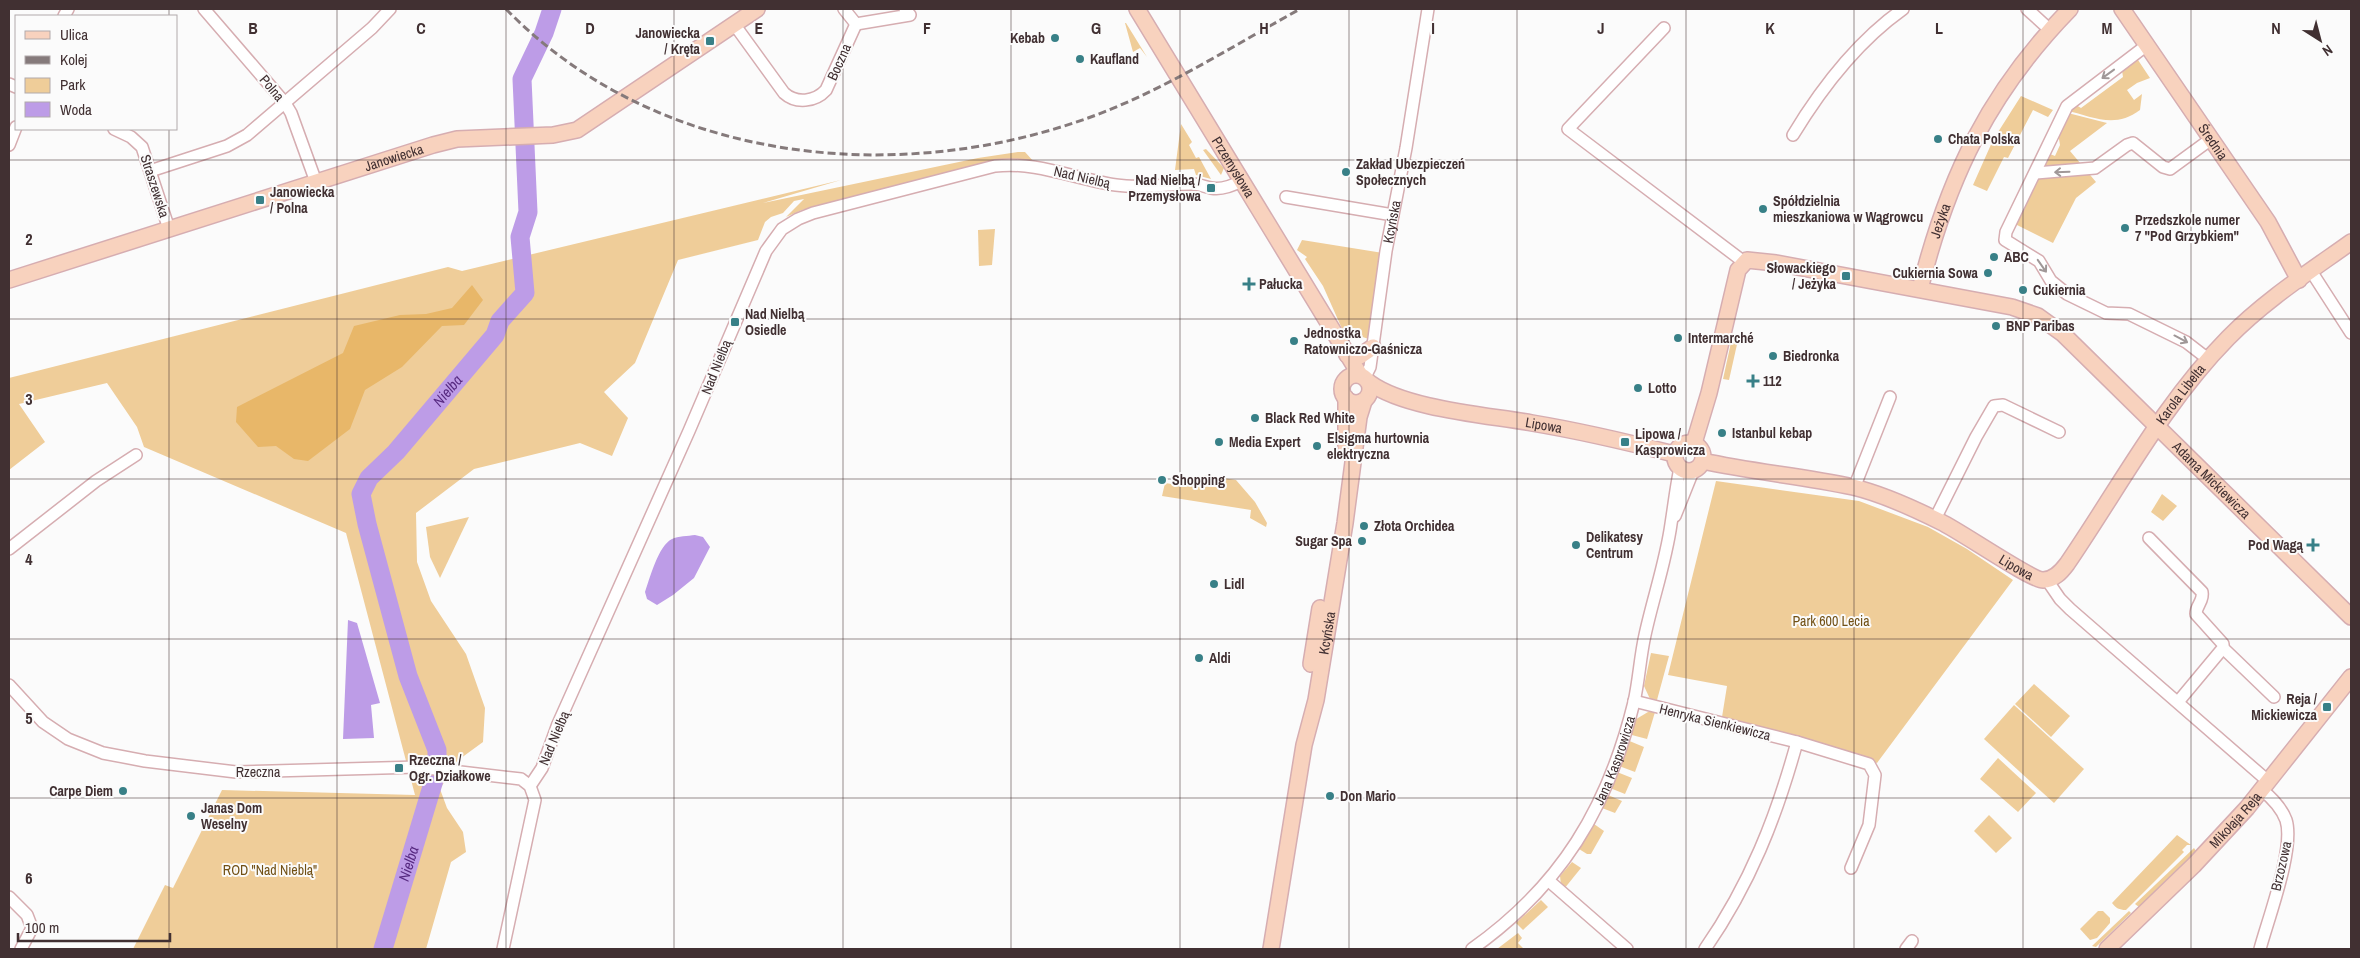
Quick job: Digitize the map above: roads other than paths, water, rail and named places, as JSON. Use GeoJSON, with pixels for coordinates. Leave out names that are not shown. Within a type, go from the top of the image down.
{"type":"FeatureCollection","features":[{"type":"Feature","properties":{"kind":"street","name":"Polna"},"geometry":{"type":"LineString","coordinates":[[204,9],[285,103],[291,113],[316,182]]}},
{"type":"Feature","properties":{"kind":"street"},"geometry":{"type":"LineString","coordinates":[[150,171],[235,143],[285,103],[372,28],[390,9]]}},
{"type":"Feature","properties":{"kind":"street","name":"Janowiecka"},"geometry":{"type":"LineString","coordinates":[[9,280],[450,141],[563,134],[578,130],[756,9]]}},
{"type":"Feature","properties":{"kind":"street"},"geometry":{"type":"LineString","coordinates":[[844,9],[856,24],[910,15],[905,9]]}},
{"type":"Feature","properties":{"kind":"street","name":"Przemysłowa"},"geometry":{"type":"LineString","coordinates":[[1137,9],[1329,327],[1365,378]]}},
{"type":"Feature","properties":{"kind":"street","name":"Kcyńska"},"geometry":{"type":"LineString","coordinates":[[1365,378],[1370,367],[1428,9]]}},
{"type":"Feature","properties":{"kind":"street"},"geometry":{"type":"LineString","coordinates":[[1793,135],[1832,78],[1870,35],[1904,9]]}},
{"type":"Feature","properties":{"kind":"street"},"geometry":{"type":"LineString","coordinates":[[2027,9],[2050,30]]}},
{"type":"Feature","properties":{"kind":"street","name":"Jeżyka"},"geometry":{"type":"LineString","coordinates":[[1920,289],[1949,196],[1975,137],[2006,85],[2050,30],[2070,9]]}},
{"type":"Feature","properties":{"kind":"street","name":"Średnia"},"geometry":{"type":"LineString","coordinates":[[2122,9],[2305,276]]}},
{"type":"Feature","properties":{"kind":"street","name":"Boczna"},"geometry":{"type":"LineString","coordinates":[[734,24],[784,93],[790,99],[802,100],[819,96],[826,90],[856,24]]}},
{"type":"Feature","properties":{"kind":"street"},"geometry":{"type":"LineString","coordinates":[[1664,28],[1568,129],[1744,262]]}},
{"type":"Feature","properties":{"kind":"street"},"geometry":{"type":"LineString","coordinates":[[2147,45],[2071,102],[2006,232],[2005,240],[2039,261],[2051,280],[2067,294],[2106,313],[2129,314],[2186,342],[2208,359]]}},
{"type":"Feature","properties":{"kind":"street"},"geometry":{"type":"LineString","coordinates":[[9,145],[15,130]]}},
{"type":"Feature","properties":{"kind":"street","name":"Straszewska"},"geometry":{"type":"LineString","coordinates":[[116,130],[131,137],[139,144],[169,229]]}},
{"type":"Feature","properties":{"kind":"street"},"geometry":{"type":"LineString","coordinates":[[2036,173],[2095,168],[2127,145],[2134,143],[2162,167],[2170,169],[2211,139]]}},
{"type":"Feature","properties":{"kind":"street","name":"Nad Nielbą"},"geometry":{"type":"LineString","coordinates":[[530,786],[542,768],[558,724],[689,431],[752,281],[766,251],[782,228],[813,213],[995,166],[1012,164],[1029,165],[1064,175],[1118,186],[1139,187],[1195,183],[1211,188],[1222,188],[1241,181]]}},
{"type":"Feature","properties":{"kind":"street"},"geometry":{"type":"LineString","coordinates":[[1286,197],[1393,216]]}},
{"type":"Feature","properties":{"kind":"street","name":"Karola Libelta"},"geometry":{"type":"LineString","coordinates":[[2047,580],[2060,574],[2157,426],[2208,359],[2254,313],[2351,242]]}},
{"type":"Feature","properties":{"kind":"street"},"geometry":{"type":"LineString","coordinates":[[1694,443],[1709,393],[1738,270],[1744,262],[1750,260],[1776,263],[1920,289]]}},
{"type":"Feature","properties":{"kind":"street"},"geometry":{"type":"LineString","coordinates":[[2305,276],[2351,332]]}},
{"type":"Feature","properties":{"kind":"street","name":"Adama Mickiewicza"},"geometry":{"type":"LineString","coordinates":[[1920,289],[2005,305],[2029,312],[2048,322],[2075,345],[2351,617]]}},
{"type":"Feature","properties":{"kind":"street","name":"Przemysłowa"},"geometry":{"type":"LineString","coordinates":[[1329,327],[1343,372],[1344,382]]}},
{"type":"Feature","properties":{"kind":"street"},"geometry":{"type":"LineString","coordinates":[[1347,355],[1360,356],[1373,347]]}},
{"type":"Feature","properties":{"kind":"street"},"geometry":{"type":"LineString","coordinates":[[1353,375],[1365,378],[1371,391],[1364,401],[1357,403],[1346,398],[1342,392],[1344,382],[1353,375]]}},
{"type":"Feature","properties":{"kind":"street","name":"Lipowa"},"geometry":{"type":"LineString","coordinates":[[1365,378],[1378,389],[1411,402]]}},
{"type":"Feature","properties":{"kind":"street"},"geometry":{"type":"LineString","coordinates":[[1854,488],[1890,397]]}},
{"type":"Feature","properties":{"kind":"street","name":"Kcyńska"},"geometry":{"type":"LineString","coordinates":[[1304,745],[1306,698],[1345,456],[1346,398]]}},
{"type":"Feature","properties":{"kind":"street","name":"Kcyńska"},"geometry":{"type":"LineString","coordinates":[[1271,949],[1304,745],[1316,700],[1345,523],[1359,417],[1364,401]]}},
{"type":"Feature","properties":{"kind":"street","name":"Lipowa"},"geometry":{"type":"LineString","coordinates":[[1364,401],[1411,402],[1572,430],[1687,463],[1854,488],[1889,499],[1935,518],[1971,538],[2032,578],[2047,580],[2060,599],[2070,609],[2178,702],[2265,786]]}},
{"type":"Feature","properties":{"kind":"street"},"geometry":{"type":"LineString","coordinates":[[1935,518],[1994,406],[2003,405],[2060,432]]}},
{"type":"Feature","properties":{"kind":"street"},"geometry":{"type":"LineString","coordinates":[[1684,443],[1694,443],[1702,451],[1687,463],[1684,443]]}},
{"type":"Feature","properties":{"kind":"street"},"geometry":{"type":"LineString","coordinates":[[9,548],[96,481],[136,454]]}},
{"type":"Feature","properties":{"kind":"street","name":"Jana Kasprowicza"},"geometry":{"type":"LineString","coordinates":[[1472,949],[1526,907],[1549,882],[1571,852],[1596,806],[1619,750],[1634,702],[1644,642],[1671,524],[1672,504],[1687,463]]}},
{"type":"Feature","properties":{"kind":"street"},"geometry":{"type":"LineString","coordinates":[[2149,538],[2202,592],[2203,597],[2196,614],[2219,638],[2223,648],[2274,697]]}},
{"type":"Feature","properties":{"kind":"street"},"geometry":{"type":"LineString","coordinates":[[2178,702],[2223,648]]}},
{"type":"Feature","properties":{"kind":"street","name":"Mikołaja Reja"},"geometry":{"type":"LineString","coordinates":[[2107,949],[2194,865],[2265,786],[2351,677]]}},
{"type":"Feature","properties":{"kind":"street","name":"Rzeczna"},"geometry":{"type":"LineString","coordinates":[[9,685],[36,716],[63,736],[97,751],[137,760],[189,768],[236,772],[427,768],[517,778],[530,786]]}},
{"type":"Feature","properties":{"kind":"street","name":"Henryka Sienkiewicza"},"geometry":{"type":"LineString","coordinates":[[1634,702],[1797,742],[1869,764],[1875,775],[1869,825],[1851,868]]}},
{"type":"Feature","properties":{"kind":"street"},"geometry":{"type":"LineString","coordinates":[[1705,949],[1732,908],[1756,862],[1773,823],[1797,742]]}},
{"type":"Feature","properties":{"kind":"street"},"geometry":{"type":"LineString","coordinates":[[503,949],[534,805],[535,796],[530,786]]}},
{"type":"Feature","properties":{"kind":"street","name":"Brzozowa"},"geometry":{"type":"LineString","coordinates":[[2260,949],[2284,861],[2288,835],[2286,821],[2279,806],[2265,786]]}},
{"type":"Feature","properties":{"kind":"street"},"geometry":{"type":"LineString","coordinates":[[1549,882],[1627,949]]}},
{"type":"Feature","properties":{"kind":"street"},"geometry":{"type":"LineString","coordinates":[[9,897],[31,921],[32,928],[20,949]]}},
{"type":"Feature","properties":{"kind":"water"},"geometry":{"type":"Polygon","coordinates":[[[695,535],[703,537],[710,547],[694,578],[657,605],[647,599],[645,592],[655,563],[663,548],[674,538],[695,535]]]}},
{"type":"Feature","properties":{"kind":"water"},"geometry":{"type":"Polygon","coordinates":[[[348,620],[357,623],[380,703],[371,705],[374,738],[343,739],[348,620]]]}},
{"type":"Feature","properties":{"kind":"waterway","name":"Nielba"},"geometry":{"type":"LineString","coordinates":[[437,763],[437,750],[408,676],[367,524],[361,494],[369,478],[396,452],[495,335],[500,321],[525,293],[520,237],[528,212],[522,79],[544,33],[552,9]]}},
{"type":"Feature","properties":{"kind":"waterway","name":"Nielba"},"geometry":{"type":"LineString","coordinates":[[383,949],[434,780]]}},
{"type":"Feature","properties":{"kind":"railway"},"geometry":{"type":"LineString","coordinates":[[506,9],[566,60],[632,100],[704,129],[780,147],[857,155],[936,152],[1013,140],[1088,118],[1170,82],[1300,9]]}},
{"type":"Feature","properties":{"kind":"place","name":"Kebab"},"geometry":{"type":"Point","coordinates":[1055,38]}},
{"type":"Feature","properties":{"kind":"place","name":"Janowiecka / Kręta"},"geometry":{"type":"Point","coordinates":[710,41]}},
{"type":"Feature","properties":{"kind":"place","name":"Kaufland"},"geometry":{"type":"Point","coordinates":[1080,59]}},
{"type":"Feature","properties":{"kind":"place","name":"Chata Polska"},"geometry":{"type":"Point","coordinates":[1938,139]}},
{"type":"Feature","properties":{"kind":"place","name":"Zakład Ubezpieczeń Społecznych"},"geometry":{"type":"Point","coordinates":[1346,172]}},
{"type":"Feature","properties":{"kind":"place","name":"Nad Nielbą / Przemysłowa"},"geometry":{"type":"Point","coordinates":[1211,188]}},
{"type":"Feature","properties":{"kind":"place","name":"Janowiecka / Polna"},"geometry":{"type":"Point","coordinates":[260,200]}},
{"type":"Feature","properties":{"kind":"place","name":"Spółdzielnia mieszkaniowa w Wągrowcu"},"geometry":{"type":"Point","coordinates":[1763,209]}},
{"type":"Feature","properties":{"kind":"place","name":"Przedszkole numer 7 \"Pod Grzybkiem\""},"geometry":{"type":"Point","coordinates":[2125,228]}},
{"type":"Feature","properties":{"kind":"place","name":"ABC"},"geometry":{"type":"Point","coordinates":[1994,257]}},
{"type":"Feature","properties":{"kind":"place","name":"Cukiernia Sowa"},"geometry":{"type":"Point","coordinates":[1988,273]}},
{"type":"Feature","properties":{"kind":"place","name":"Słowackiego / Jeżyka"},"geometry":{"type":"Point","coordinates":[1846,276]}},
{"type":"Feature","properties":{"kind":"place","name":"Pałucka"},"geometry":{"type":"Point","coordinates":[1249,284]}},
{"type":"Feature","properties":{"kind":"place","name":"Cukiernia"},"geometry":{"type":"Point","coordinates":[2023,290]}},
{"type":"Feature","properties":{"kind":"place","name":"Nad Nielbą Osiedle"},"geometry":{"type":"Point","coordinates":[735,322]}},
{"type":"Feature","properties":{"kind":"place","name":"BNP Paribas"},"geometry":{"type":"Point","coordinates":[1996,326]}},
{"type":"Feature","properties":{"kind":"place","name":"Intermarché"},"geometry":{"type":"Point","coordinates":[1678,338]}},
{"type":"Feature","properties":{"kind":"place","name":"Jednostka Ratowniczo-Gaśnicza"},"geometry":{"type":"Point","coordinates":[1294,341]}},
{"type":"Feature","properties":{"kind":"place","name":"Biedronka"},"geometry":{"type":"Point","coordinates":[1773,356]}},
{"type":"Feature","properties":{"kind":"place","name":"112"},"geometry":{"type":"Point","coordinates":[1753,381]}},
{"type":"Feature","properties":{"kind":"place","name":"Lotto"},"geometry":{"type":"Point","coordinates":[1638,388]}},
{"type":"Feature","properties":{"kind":"place","name":"Black Red White"},"geometry":{"type":"Point","coordinates":[1255,418]}},
{"type":"Feature","properties":{"kind":"place","name":"Istanbul kebap"},"geometry":{"type":"Point","coordinates":[1722,433]}},
{"type":"Feature","properties":{"kind":"place","name":"Media Expert"},"geometry":{"type":"Point","coordinates":[1219,442]}},
{"type":"Feature","properties":{"kind":"place","name":"Lipowa / Kasprowicza"},"geometry":{"type":"Point","coordinates":[1625,442]}},
{"type":"Feature","properties":{"kind":"place","name":"Elsigma hurtownia elektryczna"},"geometry":{"type":"Point","coordinates":[1317,446]}},
{"type":"Feature","properties":{"kind":"place","name":"Shopping"},"geometry":{"type":"Point","coordinates":[1162,480]}},
{"type":"Feature","properties":{"kind":"place","name":"Złota Orchidea"},"geometry":{"type":"Point","coordinates":[1364,526]}},
{"type":"Feature","properties":{"kind":"place","name":"Sugar Spa"},"geometry":{"type":"Point","coordinates":[1362,541]}},
{"type":"Feature","properties":{"kind":"place","name":"Delikatesy Centrum"},"geometry":{"type":"Point","coordinates":[1576,545]}},
{"type":"Feature","properties":{"kind":"place","name":"Pod Wagą"},"geometry":{"type":"Point","coordinates":[2313,545]}},
{"type":"Feature","properties":{"kind":"place","name":"Lidl"},"geometry":{"type":"Point","coordinates":[1214,584]}},
{"type":"Feature","properties":{"kind":"place","name":"Aldi"},"geometry":{"type":"Point","coordinates":[1199,658]}},
{"type":"Feature","properties":{"kind":"place","name":"Reja / Mickiewicza"},"geometry":{"type":"Point","coordinates":[2327,707]}},
{"type":"Feature","properties":{"kind":"place","name":"Rzeczna / Ogr. Działkowe"},"geometry":{"type":"Point","coordinates":[399,768]}},
{"type":"Feature","properties":{"kind":"place","name":"Carpe Diem"},"geometry":{"type":"Point","coordinates":[123,791]}},
{"type":"Feature","properties":{"kind":"place","name":"Don Mario"},"geometry":{"type":"Point","coordinates":[1330,796]}},
{"type":"Feature","properties":{"kind":"place","name":"Janas Dom Weselny"},"geometry":{"type":"Point","coordinates":[191,816]}},
{"type":"Feature","properties":{"kind":"park label","name":"Park 600 Lecia"},"geometry":{"type":"Point","coordinates":[1831,621]}},
{"type":"Feature","properties":{"kind":"park label","name":"ROD \"Nad Nieblą\""},"geometry":{"type":"Point","coordinates":[270,870]}}]}
